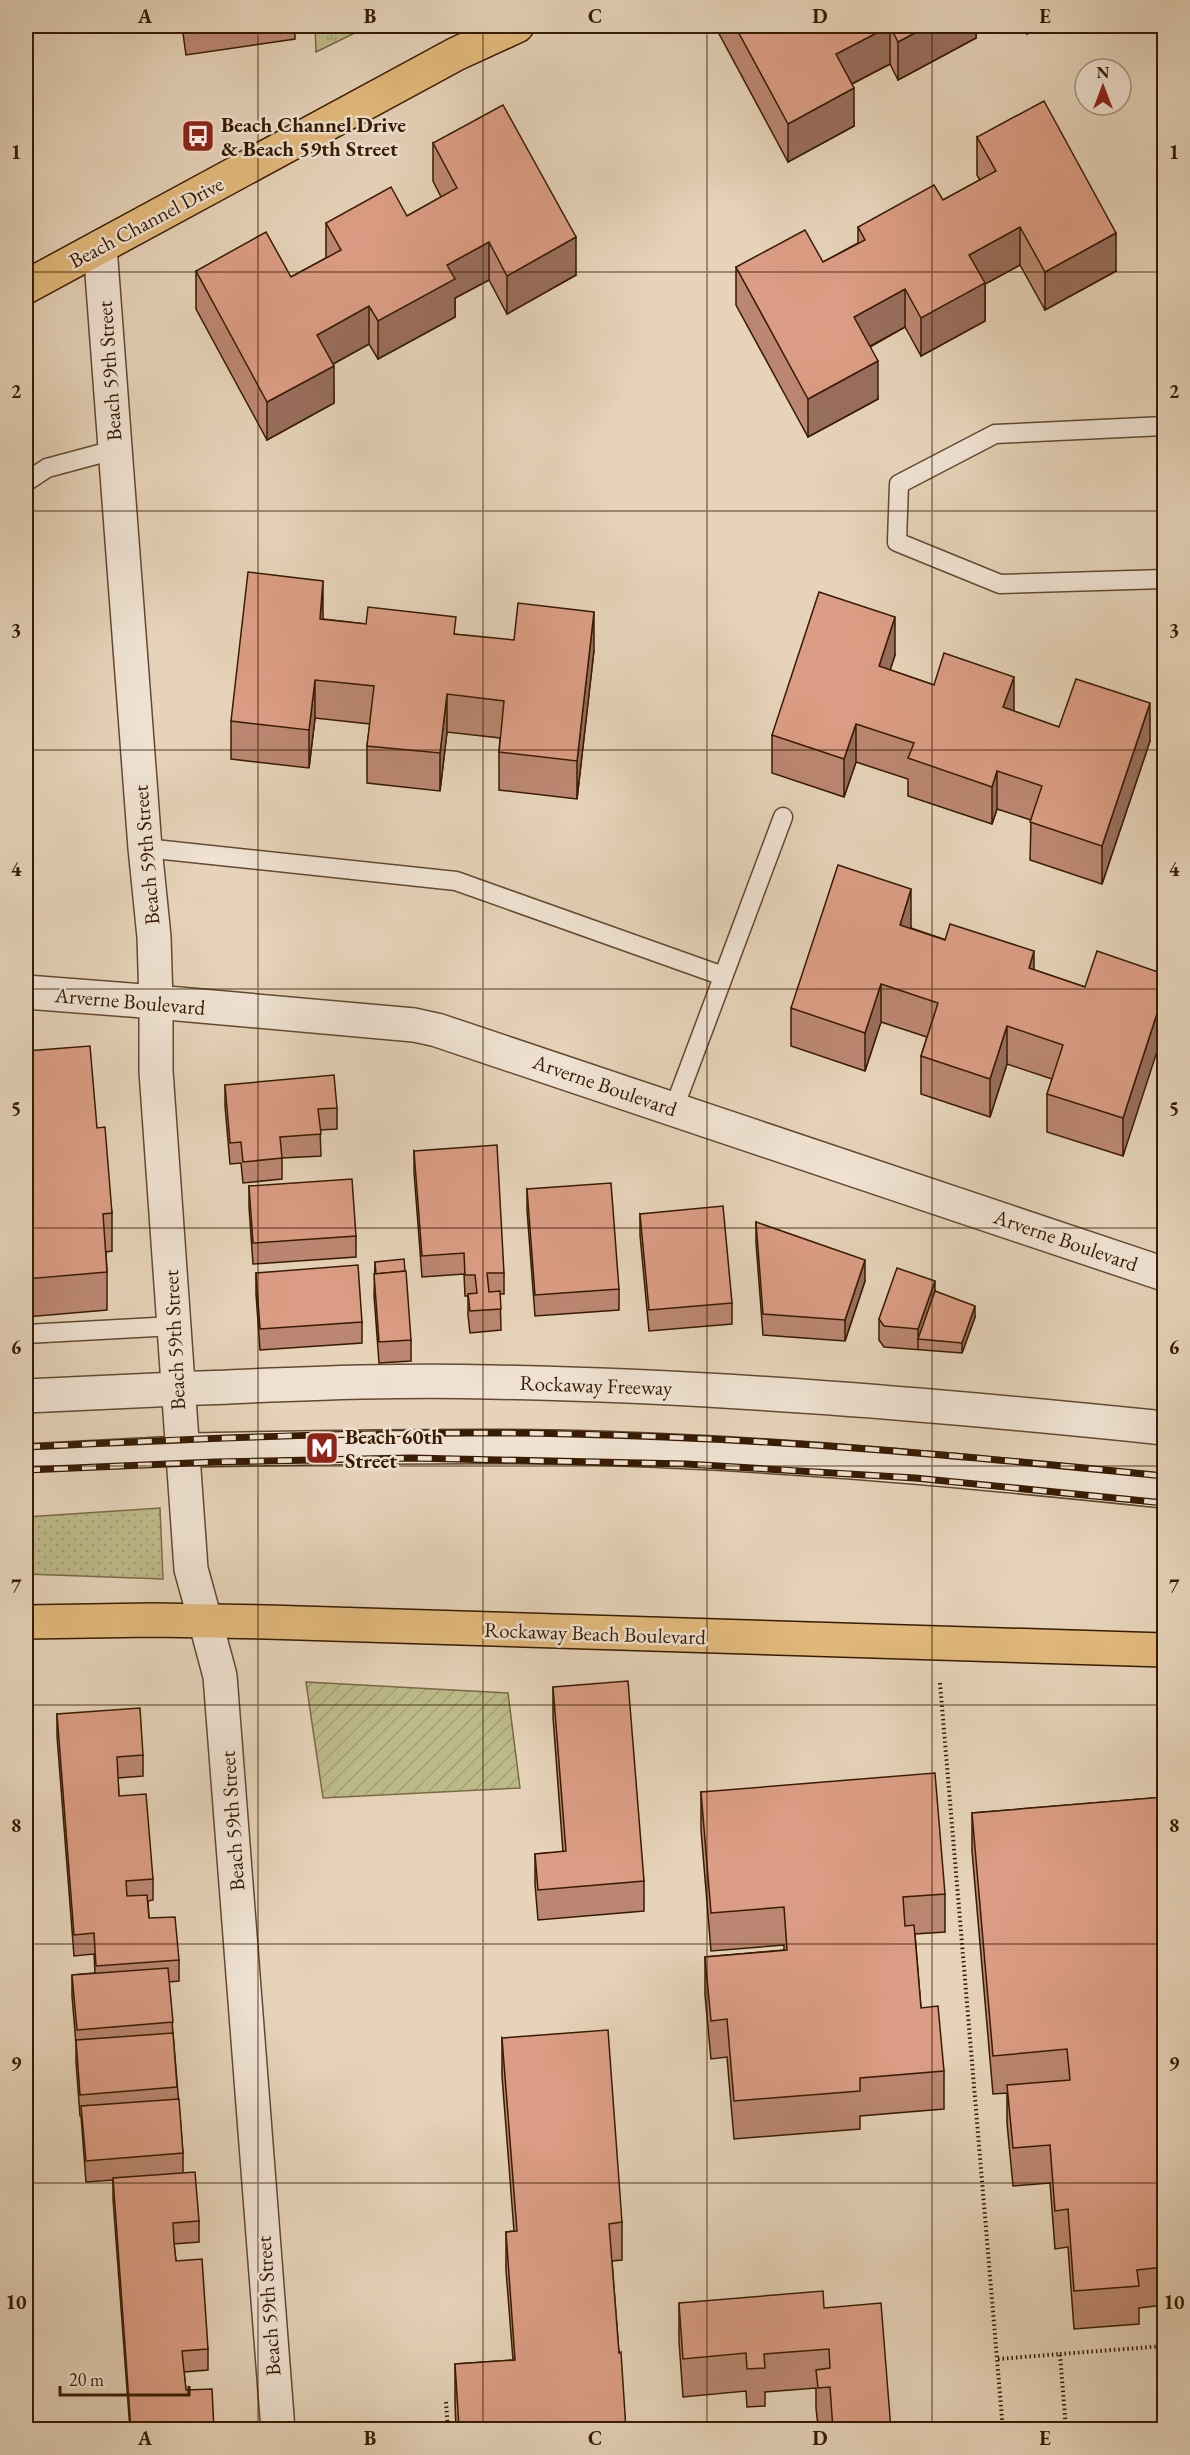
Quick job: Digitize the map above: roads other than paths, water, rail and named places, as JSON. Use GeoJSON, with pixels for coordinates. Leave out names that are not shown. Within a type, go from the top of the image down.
{"type":"FeatureCollection","features":[{"type":"Feature","properties":{"kind":"main road","name":"Beach Channel Drive"},"geometry":{"type":"LineString","coordinates":[[26,286],[456,54],[501,26]]}},
{"type":"Feature","properties":{"kind":"main road","name":"Beach Channel Drive"},"geometry":{"type":"LineString","coordinates":[[456,54],[517,26]]}},
{"type":"Feature","properties":{"kind":"main road","name":"Rockaway Beach Boulevard"},"geometry":{"type":"LineString","coordinates":[[26,1622],[206,1620],[1164,1650]]}},
{"type":"Feature","properties":{"kind":"street","name":"Beach 59th Street"},"geometry":{"type":"LineString","coordinates":[[100,247],[145,848],[154,938],[156,1071],[181,1450],[191,1569],[220,1676],[278,2430]]}},
{"type":"Feature","properties":{"kind":"street","name":"Arverne Boulevard"},"geometry":{"type":"LineString","coordinates":[[26,992],[414,1025],[437,1030],[1164,1274]]}},
{"type":"Feature","properties":{"kind":"street","name":"Rockaway Freeway"},"geometry":{"type":"LineString","coordinates":[[26,1396],[388,1381],[655,1387],[840,1397],[1164,1428]]}},
{"type":"Feature","properties":{"kind":"street"},"geometry":{"type":"LineString","coordinates":[[26,1458],[181,1450],[366,1446],[553,1447],[643,1450],[940,1468],[1164,1491]]}},
{"type":"Feature","properties":{"kind":"lane"},"geometry":{"type":"LineString","coordinates":[[1164,426],[995,434],[899,484],[897,542],[1000,584],[1164,579]]}},
{"type":"Feature","properties":{"kind":"lane"},"geometry":{"type":"LineString","coordinates":[[26,482],[47,468],[114,450]]}},
{"type":"Feature","properties":{"kind":"lane"},"geometry":{"type":"LineString","coordinates":[[674,1108],[783,817]]}},
{"type":"Feature","properties":{"kind":"lane"},"geometry":{"type":"LineString","coordinates":[[145,848],[456,881],[723,976]]}},
{"type":"Feature","properties":{"kind":"lane"},"geometry":{"type":"LineString","coordinates":[[26,1334],[174,1326]]}},
{"type":"Feature","properties":{"kind":"railway"},"geometry":{"type":"LineString","coordinates":[[26,1447],[366,1434],[570,1434],[719,1439],[867,1449],[1164,1476]]}},
{"type":"Feature","properties":{"kind":"railway"},"geometry":{"type":"LineString","coordinates":[[26,1470],[215,1462],[411,1458],[686,1464],[915,1478],[1164,1503]]}},
{"type":"Feature","properties":{"kind":"place","name":"Beach Channel Drive & Beach 59th Street"},"geometry":{"type":"Point","coordinates":[198,136]}},
{"type":"Feature","properties":{"kind":"place","name":"Beach 60th Street"},"geometry":{"type":"Point","coordinates":[322,1448]}}]}
